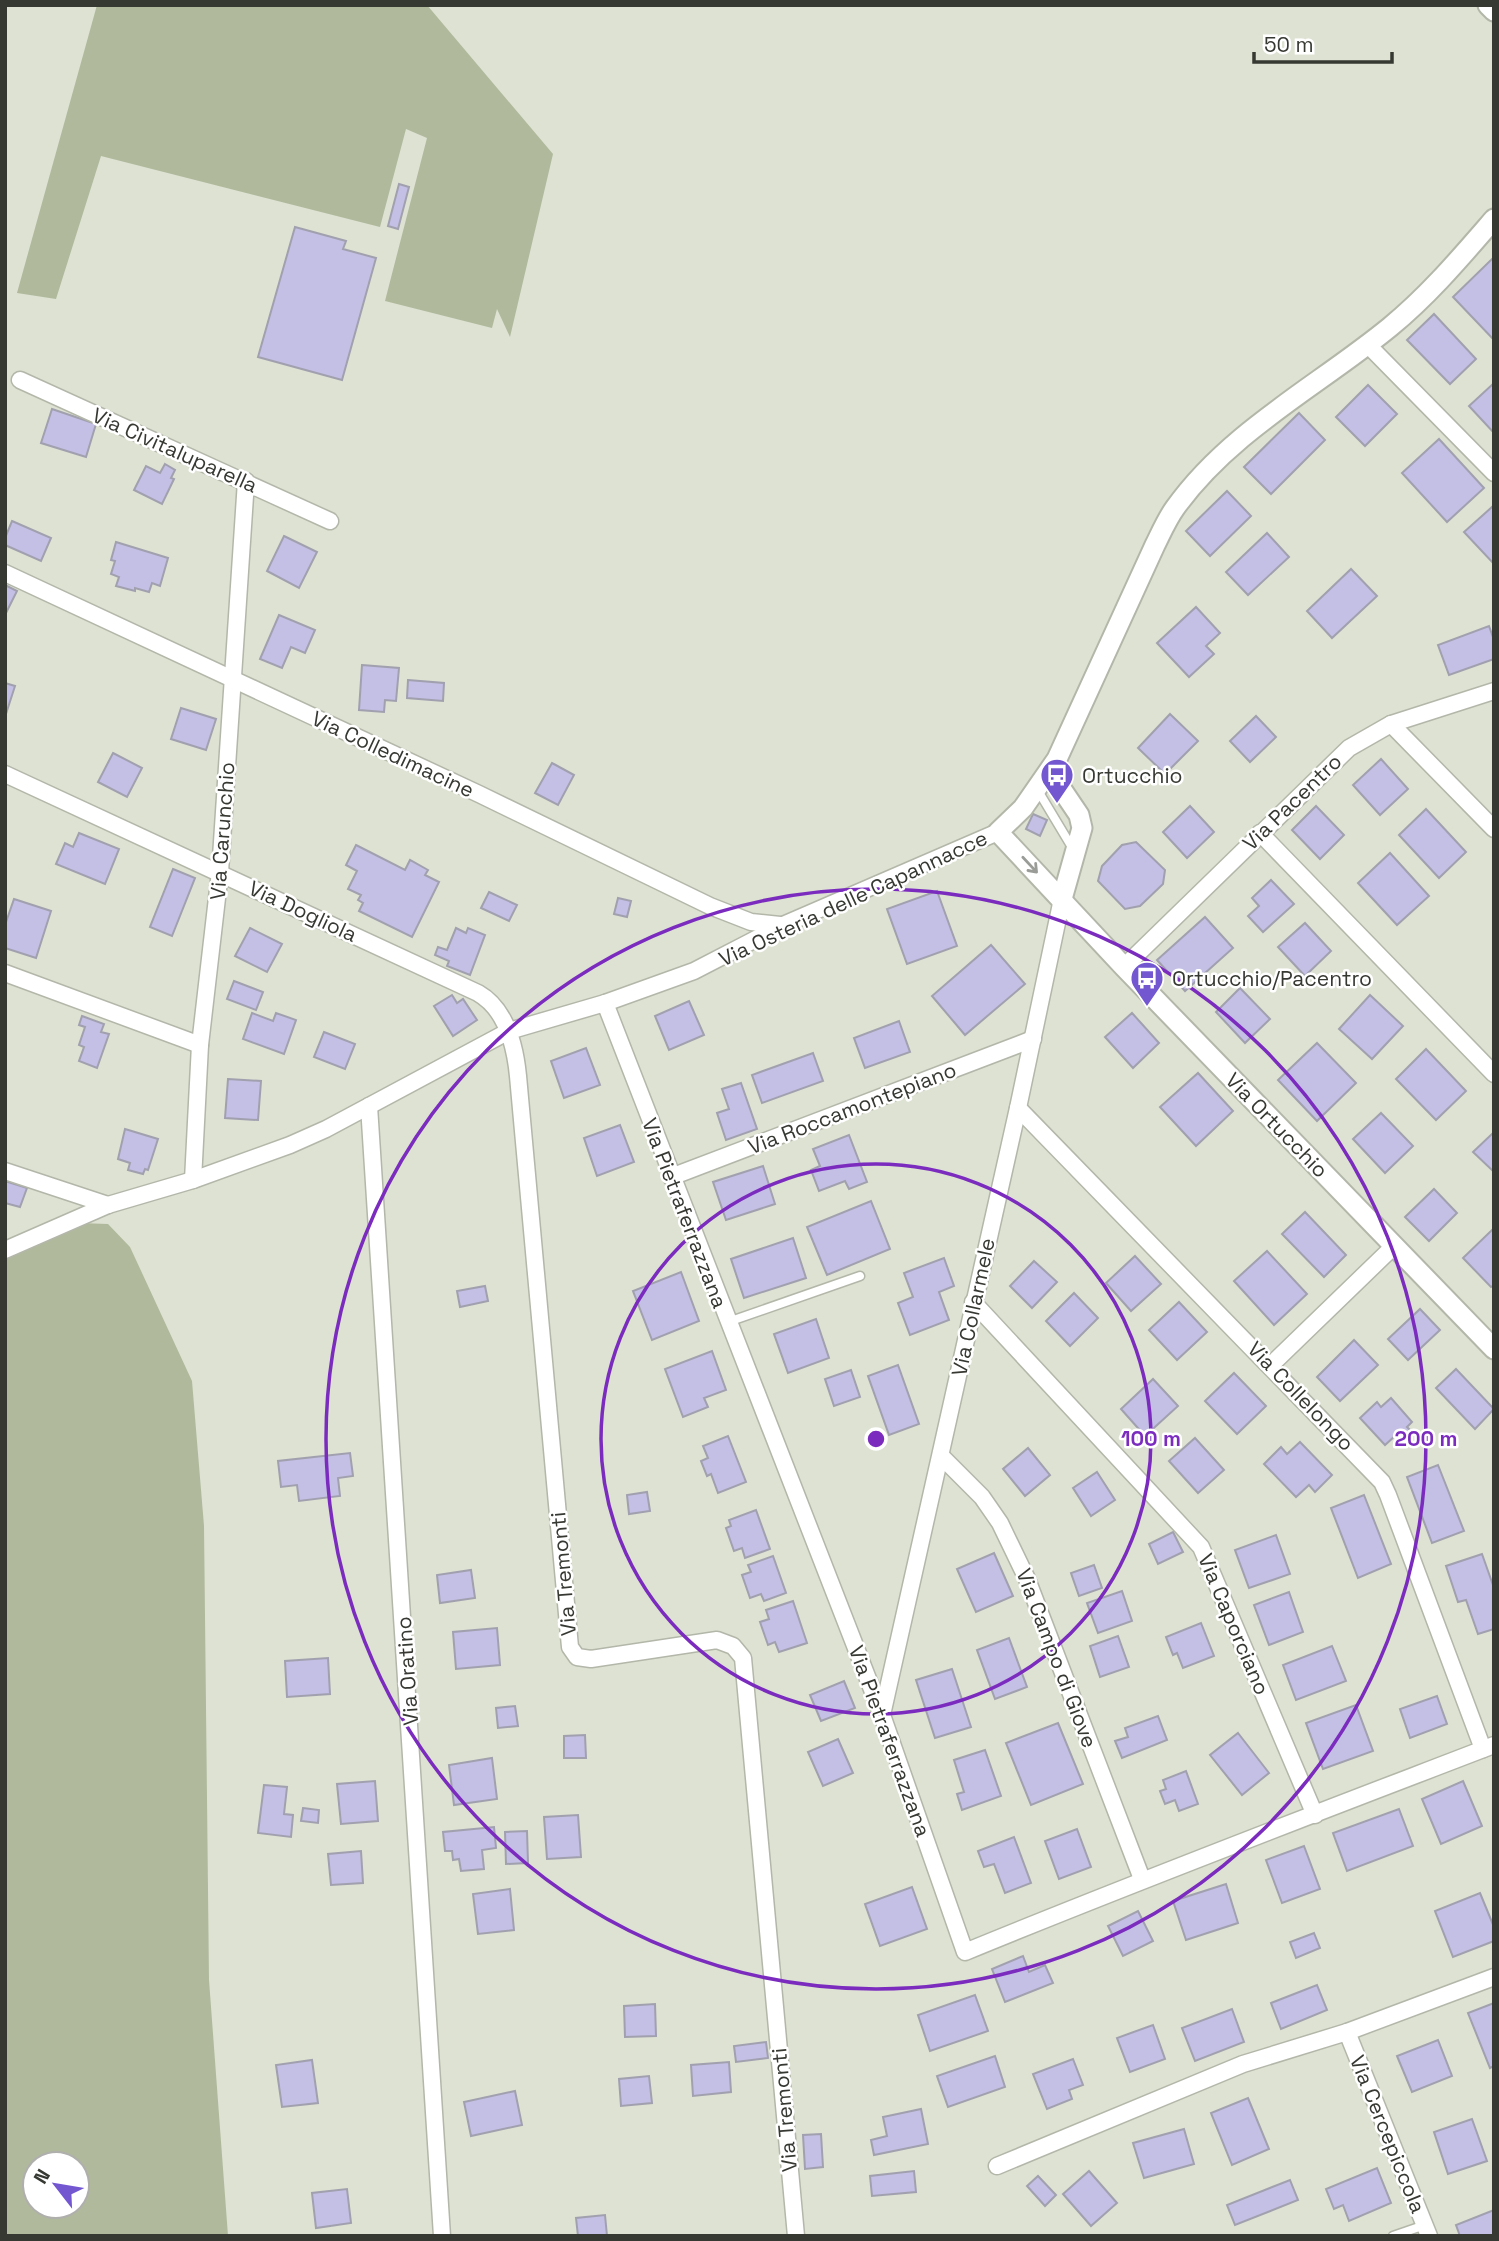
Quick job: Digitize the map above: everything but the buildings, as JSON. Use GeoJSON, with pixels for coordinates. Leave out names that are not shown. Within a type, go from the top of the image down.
{"type":"FeatureCollection","features":[{"type":"Feature","properties":{"kind":"street"},"geometry":{"type":"LineString","coordinates":[[1488,5],[1494,11]]}},
{"type":"Feature","properties":{"kind":"street","name":"Via Osteria delle Capannacce"},"geometry":{"type":"LineString","coordinates":[[5,1250],[108,1205],[193,1180],[290,1145],[509,1031],[605,1003],[694,971],[783,925],[998,832],[1011,822],[1050,772],[1155,545],[1172,511],[1187,491],[1242,437],[1368,345],[1428,293],[1494,219]]}},
{"type":"Feature","properties":{"kind":"street"},"geometry":{"type":"LineString","coordinates":[[1368,345],[1494,473]]}},
{"type":"Feature","properties":{"kind":"street","name":"Via Civitaluparella"},"geometry":{"type":"LineString","coordinates":[[20,380],[330,521]]}},
{"type":"Feature","properties":{"kind":"street","name":"Via Carunchio"},"geometry":{"type":"LineString","coordinates":[[193,1180],[201,1045],[220,872],[246,481]]}},
{"type":"Feature","properties":{"kind":"street","name":"Via Colledimacine"},"geometry":{"type":"LineString","coordinates":[[5,573],[233,678],[710,906],[751,922],[783,925]]}},
{"type":"Feature","properties":{"kind":"street","name":"Via Pacentro"},"geometry":{"type":"LineString","coordinates":[[1124,967],[1334,760],[1361,739],[1391,724],[1494,691]]}},
{"type":"Feature","properties":{"kind":"street"},"geometry":{"type":"LineString","coordinates":[[1391,724],[1494,829]]}},
{"type":"Feature","properties":{"kind":"street"},"geometry":{"type":"LineString","coordinates":[[1050,772],[1079,815],[1082,828],[1062,899]]}},
{"type":"Feature","properties":{"kind":"street","name":"Via Dogliola"},"geometry":{"type":"LineString","coordinates":[[5,774],[478,993],[491,1003],[509,1031]]}},
{"type":"Feature","properties":{"kind":"street","name":"Via Ortucchio"},"geometry":{"type":"LineString","coordinates":[[998,832],[1124,967],[1494,1349]]}},
{"type":"Feature","properties":{"kind":"street"},"geometry":{"type":"LineString","coordinates":[[1259,833],[1494,1074]]}},
{"type":"Feature","properties":{"kind":"street","name":"Via Collarmele"},"geometry":{"type":"LineString","coordinates":[[882,1715],[1062,899]]}},
{"type":"Feature","properties":{"kind":"street"},"geometry":{"type":"LineString","coordinates":[[5,973],[201,1045]]}},
{"type":"Feature","properties":{"kind":"street","name":"Via Pietraferrazzana"},"geometry":{"type":"LineString","coordinates":[[605,1003],[882,1715],[965,1952],[1142,1879],[1488,1747]]}},
{"type":"Feature","properties":{"kind":"street","name":"Via Tremonti"},"geometry":{"type":"LineString","coordinates":[[509,1031],[518,1076],[570,1647],[577,1657],[592,1660],[717,1640],[733,1646],[743,1658],[796,2236]]}},
{"type":"Feature","properties":{"kind":"street","name":"Via Roccamontepiano"},"geometry":{"type":"LineString","coordinates":[[671,1177],[1033,1039]]}},
{"type":"Feature","properties":{"kind":"street","name":"Via Oratino"},"geometry":{"type":"LineString","coordinates":[[369,1106],[442,2236]]}},
{"type":"Feature","properties":{"kind":"street","name":"Via Collelongo"},"geometry":{"type":"LineString","coordinates":[[1018,1108],[1382,1482],[1488,1747]]}},
{"type":"Feature","properties":{"kind":"street"},"geometry":{"type":"LineString","coordinates":[[5,1171],[108,1205]]}},
{"type":"Feature","properties":{"kind":"street"},"geometry":{"type":"LineString","coordinates":[[1271,1365],[1394,1246]]}},
{"type":"Feature","properties":{"kind":"street","name":"Via Caporciano"},"geometry":{"type":"LineString","coordinates":[[973,1302],[1201,1547],[1315,1815]]}},
{"type":"Feature","properties":{"kind":"street","name":"Via Campo di Giove"},"geometry":{"type":"LineString","coordinates":[[941,1456],[991,1508],[1022,1568],[1142,1879]]}},
{"type":"Feature","properties":{"kind":"street"},"geometry":{"type":"LineString","coordinates":[[996,2166],[1243,2064],[1347,2032],[1494,1977]]}},
{"type":"Feature","properties":{"kind":"street","name":"Via Cercepiccola"},"geometry":{"type":"LineString","coordinates":[[1347,2032],[1427,2230]]}},
{"type":"Feature","properties":{"kind":"lane"},"geometry":{"type":"LineString","coordinates":[[1037,789],[1076,855]]}},
{"type":"Feature","properties":{"kind":"lane"},"geometry":{"type":"LineString","coordinates":[[728,1322],[860,1276]]}},
{"type":"Feature","properties":{"kind":"lane"},"geometry":{"type":"LineString","coordinates":[[1394,2236],[1427,2230]]}},
{"type":"Feature","properties":{"kind":"green space"},"geometry":{"type":"Polygon","coordinates":[[[97,5],[427,5],[553,154],[510,337],[497,309],[492,328],[385,301],[427,138],[406,129],[380,227],[101,156],[56,299],[17,293],[97,5]]]}},
{"type":"Feature","properties":{"kind":"green space"},"geometry":{"type":"Polygon","coordinates":[[[79,1223],[108,1224],[130,1247],[192,1381],[204,1526],[209,1980],[228,2236],[5,2236],[5,1256],[79,1223]]]}},
{"type":"Feature","properties":{"kind":"place","name":"Ortucchio"},"geometry":{"type":"Point","coordinates":[1057,805]}},
{"type":"Feature","properties":{"kind":"place","name":"Ortucchio/Pacentro"},"geometry":{"type":"Point","coordinates":[1147,1008]}}]}
